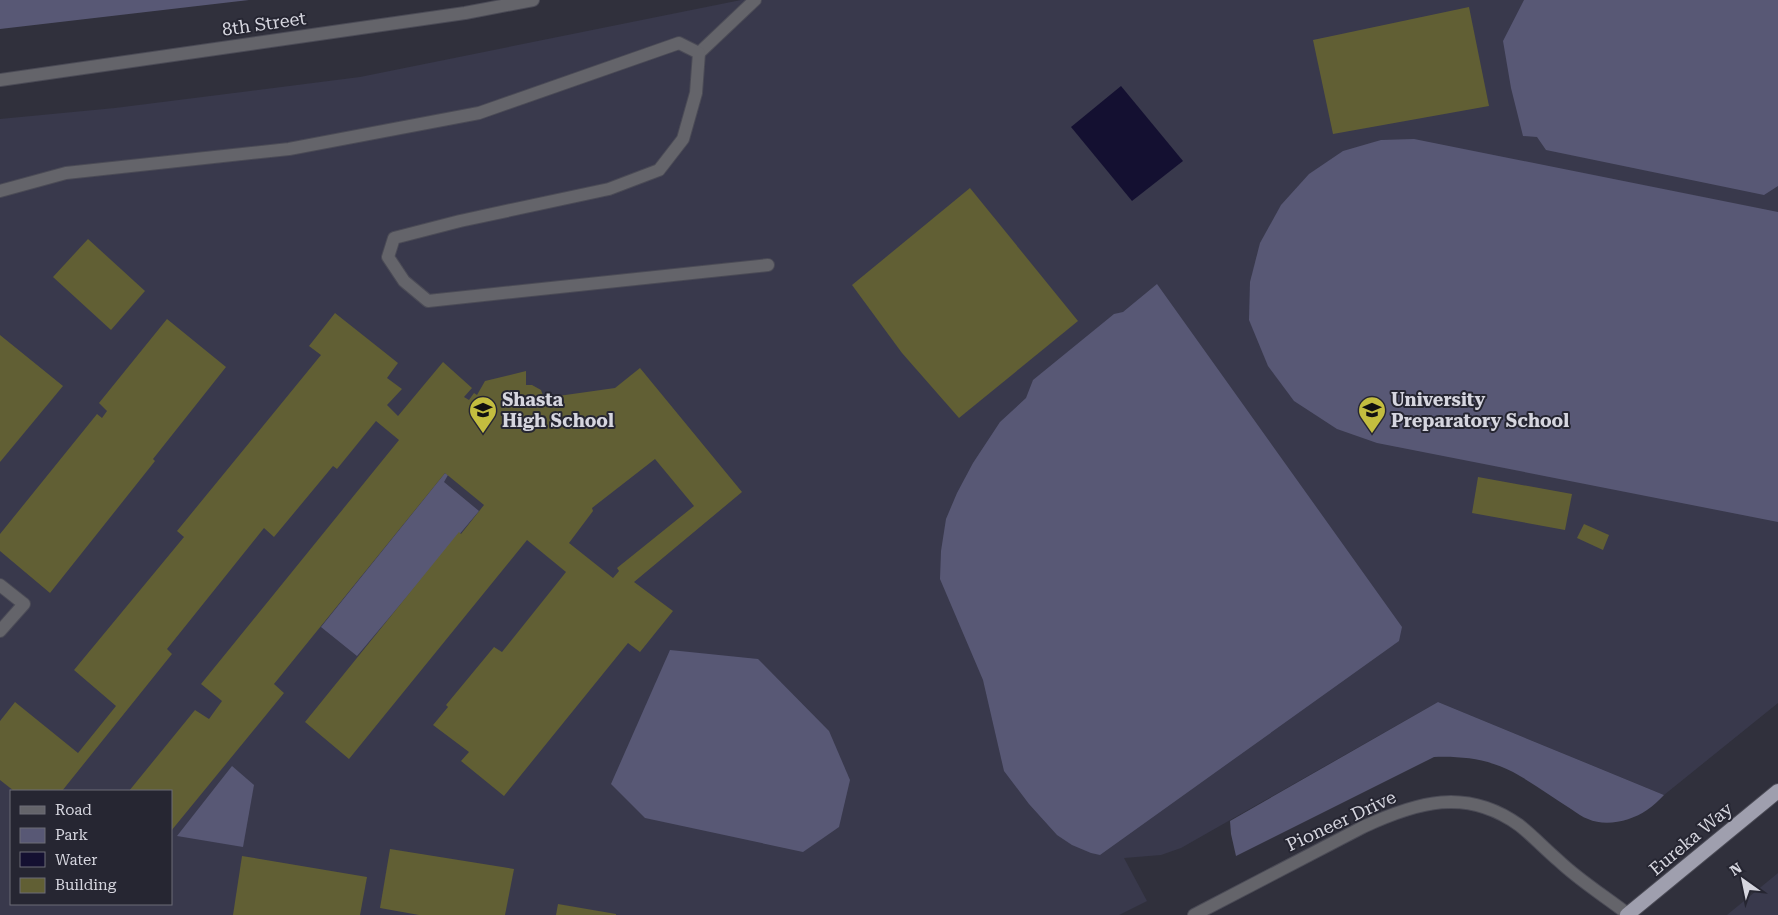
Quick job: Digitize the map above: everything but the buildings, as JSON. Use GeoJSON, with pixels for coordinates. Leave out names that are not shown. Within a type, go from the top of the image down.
{"type":"FeatureCollection","features":[{"type":"Feature","properties":{"kind":"highway","name":"Eureka Way"},"geometry":{"type":"LineString","coordinates":[[1628,915],[1778,791]]}},
{"type":"Feature","properties":{"kind":"street","name":"8th Street"},"geometry":{"type":"LineString","coordinates":[[0,80],[455,14],[533,0]]}},
{"type":"Feature","properties":{"kind":"street"},"geometry":{"type":"LineString","coordinates":[[756,0],[699,53],[696,93],[683,139],[659,170],[609,189],[460,221],[394,238],[388,257],[404,281],[428,301],[768,265]]}},
{"type":"Feature","properties":{"kind":"street"},"geometry":{"type":"LineString","coordinates":[[0,191],[66,173],[289,149],[479,113],[679,43],[699,53]]}},
{"type":"Feature","properties":{"kind":"street"},"geometry":{"type":"LineString","coordinates":[[0,585],[24,604],[0,631]]}},
{"type":"Feature","properties":{"kind":"street","name":"Pioneer Drive"},"geometry":{"type":"LineString","coordinates":[[1194,915],[1380,819],[1414,806],[1463,802],[1480,806],[1507,817],[1560,862],[1628,915]]}},
{"type":"Feature","properties":{"kind":"shaded area","name":"Shasta High School"},"geometry":{"type":"Polygon","coordinates":[[[741,0],[1778,0],[1778,703],[1664,795],[1438,702],[1181,848],[1161,855],[1124,858],[1147,901],[1119,915],[0,915],[0,119],[115,108],[360,77],[741,0]]]}},
{"type":"Feature","properties":{"kind":"shaded area"},"geometry":{"type":"Polygon","coordinates":[[[1778,873],[1778,915],[1727,915],[1778,873]]]}},
{"type":"Feature","properties":{"kind":"green space"},"geometry":{"type":"Polygon","coordinates":[[[0,0],[249,0],[0,29],[0,0]]]}},
{"type":"Feature","properties":{"kind":"green space"},"geometry":{"type":"Polygon","coordinates":[[[1524,0],[1778,0],[1778,186],[1764,195],[1546,150],[1537,137],[1523,136],[1511,88],[1503,41],[1524,0]]]}},
{"type":"Feature","properties":{"kind":"green space"},"geometry":{"type":"Polygon","coordinates":[[[1414,139],[1778,212],[1778,522],[1377,443],[1337,429],[1294,401],[1268,366],[1249,320],[1250,282],[1260,243],[1281,205],[1309,174],[1343,151],[1381,140],[1414,139]]]}},
{"type":"Feature","properties":{"kind":"green space"},"geometry":{"type":"Polygon","coordinates":[[[1157,284],[1402,627],[1399,641],[1100,855],[1072,845],[1057,835],[1029,804],[1004,771],[983,680],[940,579],[941,551],[946,519],[973,463],[1000,422],[1026,398],[1033,380],[1114,314],[1123,312],[1157,284]]]}},
{"type":"Feature","properties":{"kind":"green space"},"geometry":{"type":"Polygon","coordinates":[[[445,473],[448,475],[444,482],[479,511],[357,656],[321,627],[445,473]]]}},
{"type":"Feature","properties":{"kind":"green space"},"geometry":{"type":"Polygon","coordinates":[[[670,650],[758,659],[829,731],[850,780],[839,827],[803,852],[645,818],[611,784],[670,650]]]}},
{"type":"Feature","properties":{"kind":"green space"},"geometry":{"type":"Polygon","coordinates":[[[1438,702],[1664,795],[1641,814],[1618,822],[1603,823],[1582,816],[1513,772],[1494,764],[1475,759],[1434,757],[1236,856],[1230,821],[1438,702]]]}},
{"type":"Feature","properties":{"kind":"green space"},"geometry":{"type":"Polygon","coordinates":[[[232,766],[254,785],[243,847],[177,836],[232,766]]]}},
{"type":"Feature","properties":{"kind":"water"},"geometry":{"type":"Polygon","coordinates":[[[1121,86],[1183,161],[1132,201],[1071,127],[1121,86]]]}},
{"type":"Feature","properties":{"kind":"place","name":"Shasta High School"},"geometry":{"type":"Point","coordinates":[483,434]}},
{"type":"Feature","properties":{"kind":"place","name":"University Preparatory School"},"geometry":{"type":"Point","coordinates":[1372,434]}}]}
